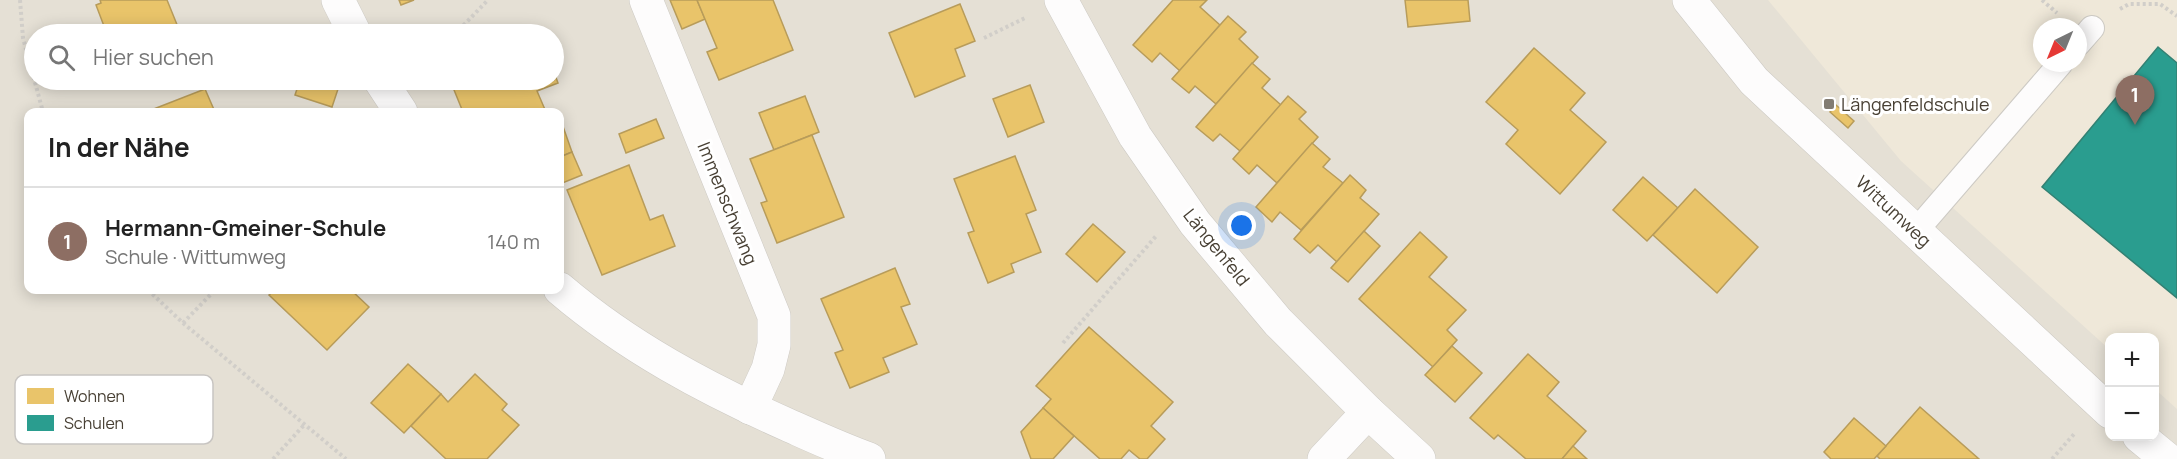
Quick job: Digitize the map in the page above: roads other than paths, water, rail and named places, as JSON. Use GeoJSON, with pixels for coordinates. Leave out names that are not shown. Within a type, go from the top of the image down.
{"type":"FeatureCollection","features":[{"type":"Feature","properties":{"kind":"street"},"geometry":{"type":"LineString","coordinates":[[339,0],[350,24]]}},
{"type":"Feature","properties":{"kind":"street","name":"Immenschwang"},"geometry":{"type":"LineString","coordinates":[[646,0],[774,316],[774,345],[768,369],[750,408]]}},
{"type":"Feature","properties":{"kind":"street","name":"Längenfeld"},"geometry":{"type":"LineString","coordinates":[[1061,0],[1135,136],[1205,235],[1278,322],[1368,412],[1419,459]]}},
{"type":"Feature","properties":{"kind":"street","name":"Wittumweg"},"geometry":{"type":"LineString","coordinates":[[1689,0],[1754,81],[2105,408]]}},
{"type":"Feature","properties":{"kind":"street"},"geometry":{"type":"LineString","coordinates":[[387,90],[398,108]]}},
{"type":"Feature","properties":{"kind":"street"},"geometry":{"type":"LineString","coordinates":[[564,292],[582,308],[643,350],[696,382],[869,459]]}},
{"type":"Feature","properties":{"kind":"street"},"geometry":{"type":"LineString","coordinates":[[1324,459],[1368,412]]}},
{"type":"Feature","properties":{"kind":"street"},"geometry":{"type":"LineString","coordinates":[[2145,441],[2167,459]]}},
{"type":"Feature","properties":{"kind":"lane"},"geometry":{"type":"LineString","coordinates":[[1915,232],[2053,72]]}},
{"type":"Feature","properties":{"kind":"place","name":"Längenfeldschule"},"geometry":{"type":"Point","coordinates":[1829,104]}},
{"type":"Feature","properties":{"kind":"place","name":"Hermann-Gmeiner-Schule"},"geometry":{"type":"Point","coordinates":[2135,125]}}]}
